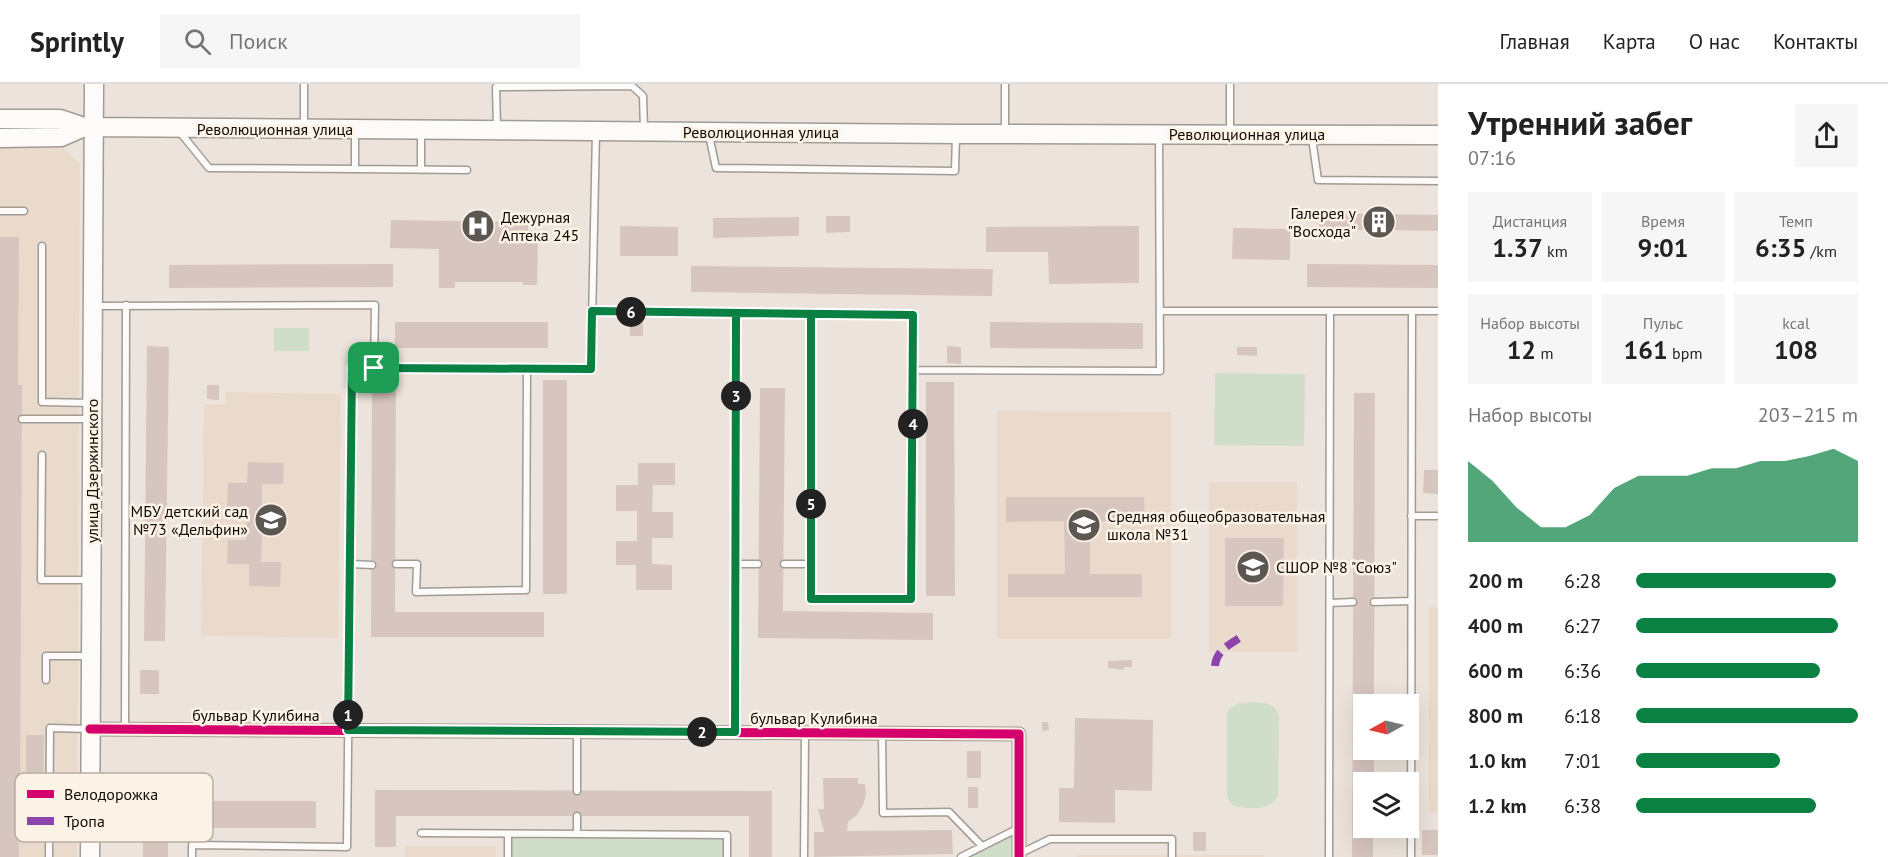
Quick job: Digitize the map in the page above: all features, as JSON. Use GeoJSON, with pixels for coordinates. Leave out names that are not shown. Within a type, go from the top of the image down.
{"type":"FeatureCollection","features":[{"type":"Feature","properties":{"kind":"main road","name":"улица Дзержинского"},"geometry":{"type":"LineString","coordinates":[[90,773],[93,306],[89,127],[94,84]]}},
{"type":"Feature","properties":{"kind":"main road"},"geometry":{"type":"LineString","coordinates":[[0,119],[60,119],[89,127]]}},
{"type":"Feature","properties":{"kind":"main road"},"geometry":{"type":"LineString","coordinates":[[0,138],[61,137],[89,127]]}},
{"type":"Feature","properties":{"kind":"main road","name":"Революционная улица"},"geometry":{"type":"LineString","coordinates":[[89,127],[956,134],[1438,135]]}},
{"type":"Feature","properties":{"kind":"street","name":"бульвар Кулибина"},"geometry":{"type":"LineString","coordinates":[[90,729],[1019,734],[1019,855]]}},
{"type":"Feature","properties":{"kind":"lane"},"geometry":{"type":"LineString","coordinates":[[304,84],[304,129]]}},
{"type":"Feature","properties":{"kind":"lane"},"geometry":{"type":"LineString","coordinates":[[1005,84],[1005,134]]}},
{"type":"Feature","properties":{"kind":"lane"},"geometry":{"type":"LineString","coordinates":[[1230,84],[1230,134]]}},
{"type":"Feature","properties":{"kind":"lane"},"geometry":{"type":"LineString","coordinates":[[497,130],[496,87],[587,85],[632,86],[643,96],[644,131]]}},
{"type":"Feature","properties":{"kind":"lane"},"geometry":{"type":"LineString","coordinates":[[177,128],[210,168],[467,170]]}},
{"type":"Feature","properties":{"kind":"lane"},"geometry":{"type":"LineString","coordinates":[[355,129],[355,169]]}},
{"type":"Feature","properties":{"kind":"lane"},"geometry":{"type":"LineString","coordinates":[[421,130],[421,170]]}},
{"type":"Feature","properties":{"kind":"lane"},"geometry":{"type":"LineString","coordinates":[[192,857],[192,845],[346,847],[352,368],[591,369],[596,131]]}},
{"type":"Feature","properties":{"kind":"lane"},"geometry":{"type":"LineString","coordinates":[[708,132],[716,168],[955,171],[956,134]]}},
{"type":"Feature","properties":{"kind":"lane"},"geometry":{"type":"LineString","coordinates":[[913,370],[1160,371],[1159,134]]}},
{"type":"Feature","properties":{"kind":"lane"},"geometry":{"type":"LineString","coordinates":[[1311,135],[1318,180],[1438,181]]}},
{"type":"Feature","properties":{"kind":"lane"},"geometry":{"type":"LineString","coordinates":[[0,211],[24,211]]}},
{"type":"Feature","properties":{"kind":"lane"},"geometry":{"type":"LineString","coordinates":[[42,246],[42,402],[92,411]]}},
{"type":"Feature","properties":{"kind":"lane"},"geometry":{"type":"LineString","coordinates":[[125,729],[126,305]]}},
{"type":"Feature","properties":{"kind":"lane"},"geometry":{"type":"LineString","coordinates":[[93,306],[375,305],[374,368]]}},
{"type":"Feature","properties":{"kind":"lane"},"geometry":{"type":"LineString","coordinates":[[592,311],[913,315],[911,599],[811,599],[811,314]]}},
{"type":"Feature","properties":{"kind":"lane"},"geometry":{"type":"LineString","coordinates":[[1161,311],[1438,311]]}},
{"type":"Feature","properties":{"kind":"lane"},"geometry":{"type":"LineString","coordinates":[[1329,857],[1330,311]]}},
{"type":"Feature","properties":{"kind":"lane"},"geometry":{"type":"LineString","coordinates":[[1411,857],[1412,311]]}},
{"type":"Feature","properties":{"kind":"lane"},"geometry":{"type":"LineString","coordinates":[[735,732],[736,313]]}},
{"type":"Feature","properties":{"kind":"lane"},"geometry":{"type":"LineString","coordinates":[[396,564],[417,564],[416,592],[526,590],[527,369]]}},
{"type":"Feature","properties":{"kind":"lane"},"geometry":{"type":"LineString","coordinates":[[22,419],[92,411]]}},
{"type":"Feature","properties":{"kind":"lane"},"geometry":{"type":"LineString","coordinates":[[42,455],[41,580],[91,580]]}},
{"type":"Feature","properties":{"kind":"lane"},"geometry":{"type":"LineString","coordinates":[[1411,516],[1438,516]]}},
{"type":"Feature","properties":{"kind":"lane"},"geometry":{"type":"LineString","coordinates":[[350,564],[372,565]]}},
{"type":"Feature","properties":{"kind":"lane"},"geometry":{"type":"LineString","coordinates":[[735,564],[758,564]]}},
{"type":"Feature","properties":{"kind":"lane"},"geometry":{"type":"LineString","coordinates":[[784,564],[811,564]]}},
{"type":"Feature","properties":{"kind":"lane"},"geometry":{"type":"LineString","coordinates":[[1374,602],[1411,601]]}},
{"type":"Feature","properties":{"kind":"lane"},"geometry":{"type":"LineString","coordinates":[[1330,603],[1353,602]]}},
{"type":"Feature","properties":{"kind":"lane"},"geometry":{"type":"LineString","coordinates":[[46,680],[46,656],[91,656]]}},
{"type":"Feature","properties":{"kind":"lane"},"geometry":{"type":"LineString","coordinates":[[49,773],[50,728],[90,729]]}},
{"type":"Feature","properties":{"kind":"lane"},"geometry":{"type":"LineString","coordinates":[[577,731],[577,791]]}},
{"type":"Feature","properties":{"kind":"lane"},"geometry":{"type":"LineString","coordinates":[[804,857],[805,733]]}},
{"type":"Feature","properties":{"kind":"lane"},"geometry":{"type":"LineString","coordinates":[[882,733],[883,813],[949,812],[982,846]]}},
{"type":"Feature","properties":{"kind":"lane"},"geometry":{"type":"LineString","coordinates":[[577,816],[577,834]]}},
{"type":"Feature","properties":{"kind":"lane"},"geometry":{"type":"LineString","coordinates":[[961,857],[1019,828]]}},
{"type":"Feature","properties":{"kind":"lane"},"geometry":{"type":"LineString","coordinates":[[421,833],[727,836],[727,857]]}},
{"type":"Feature","properties":{"kind":"lane"},"geometry":{"type":"LineString","coordinates":[[508,834],[508,857]]}},
{"type":"Feature","properties":{"kind":"lane"},"geometry":{"type":"LineString","coordinates":[[1019,855],[1050,839],[1172,839],[1172,857]]}},
{"type":"Feature","properties":{"kind":"lane"},"geometry":{"type":"LineString","coordinates":[[48,842],[48,857]]}},
{"type":"Feature","properties":{"kind":"shaded area"},"geometry":{"type":"Polygon","coordinates":[[[59,145],[80,164],[77,773],[15,773],[15,842],[77,842],[77,857],[0,857],[0,146],[59,145]]]}},
{"type":"Feature","properties":{"kind":"shaded area","name":"МБУ детский сад №73 «Дельфин»"},"geometry":{"type":"Polygon","coordinates":[[[226,392],[341,394],[338,638],[201,636],[204,404],[225,405],[226,392]]]}},
{"type":"Feature","properties":{"kind":"shaded area","name":"Средняя общеобразовательная школа №31"},"geometry":{"type":"Polygon","coordinates":[[[997,411],[1171,412],[1171,639],[997,639],[997,411]]]}},
{"type":"Feature","properties":{"kind":"shaded area","name":"СШОР №8 \"Союз\""},"geometry":{"type":"Polygon","coordinates":[[[1209,482],[1297,482],[1297,652],[1209,652],[1209,482]]]}},
{"type":"Feature","properties":{"kind":"shaded area"},"geometry":{"type":"Polygon","coordinates":[[[1429,607],[1438,607],[1438,812],[1429,812],[1429,607]]]}},
{"type":"Feature","properties":{"kind":"shaded area"},"geometry":{"type":"Polygon","coordinates":[[[405,846],[496,846],[496,857],[405,857],[405,846]]]}},
{"type":"Feature","properties":{"kind":"shaded area"},"geometry":{"type":"Polygon","coordinates":[[[1077,855],[1264,855],[1264,857],[1077,857],[1077,855]]]}},
{"type":"Feature","properties":{"kind":"green space"},"geometry":{"type":"Polygon","coordinates":[[[274,328],[309,328],[309,351],[274,351],[274,328]]]}},
{"type":"Feature","properties":{"kind":"green space"},"geometry":{"type":"Polygon","coordinates":[[[1215,373],[1305,374],[1304,446],[1214,445],[1215,373]]]}},
{"type":"Feature","properties":{"kind":"green space"},"geometry":{"type":"Polygon","coordinates":[[[1239,703],[1267,704],[1272,706],[1279,715],[1278,795],[1266,807],[1233,806],[1227,797],[1227,713],[1239,703]]]}},
{"type":"Feature","properties":{"kind":"green space"},"geometry":{"type":"Polygon","coordinates":[[[1018,830],[1017,857],[965,857],[1018,830]]]}},
{"type":"Feature","properties":{"kind":"green space"},"geometry":{"type":"Polygon","coordinates":[[[511,837],[723,839],[723,857],[511,857],[511,837]]]}},
{"type":"Feature","properties":{"kind":"building","name":"Галерея у \"Восхода\""},"geometry":{"type":"Polygon","coordinates":[[[1319,213],[1438,215],[1438,231],[1319,229],[1319,213]]]}},
{"type":"Feature","properties":{"kind":"building"},"geometry":{"type":"Polygon","coordinates":[[[826,216],[850,216],[850,232],[826,233],[826,216]]]}},
{"type":"Feature","properties":{"kind":"building"},"geometry":{"type":"Polygon","coordinates":[[[799,217],[799,236],[713,238],[713,218],[799,217]]]}},
{"type":"Feature","properties":{"kind":"building"},"geometry":{"type":"Polygon","coordinates":[[[391,220],[528,222],[528,236],[538,236],[537,285],[523,285],[523,282],[455,282],[455,288],[439,288],[439,249],[390,248],[391,220]]]}},
{"type":"Feature","properties":{"kind":"building"},"geometry":{"type":"Polygon","coordinates":[[[620,226],[678,227],[678,256],[620,256],[620,226]]]}},
{"type":"Feature","properties":{"kind":"building"},"geometry":{"type":"Polygon","coordinates":[[[1139,226],[1139,283],[1049,284],[1048,252],[986,252],[986,227],[1139,226]]]}},
{"type":"Feature","properties":{"kind":"building"},"geometry":{"type":"Polygon","coordinates":[[[1233,228],[1290,229],[1290,260],[1232,259],[1233,228]]]}},
{"type":"Feature","properties":{"kind":"building"},"geometry":{"type":"Polygon","coordinates":[[[0,237],[19,237],[18,385],[22,385],[20,773],[15,773],[15,842],[19,842],[19,857],[0,857],[0,237]]]}},
{"type":"Feature","properties":{"kind":"building"},"geometry":{"type":"Polygon","coordinates":[[[393,264],[393,287],[169,288],[169,265],[393,264]]]}},
{"type":"Feature","properties":{"kind":"building"},"geometry":{"type":"Polygon","coordinates":[[[1307,264],[1438,265],[1438,288],[1307,287],[1307,264]]]}},
{"type":"Feature","properties":{"kind":"building"},"geometry":{"type":"Polygon","coordinates":[[[691,266],[993,269],[992,296],[691,292],[691,266]]]}},
{"type":"Feature","properties":{"kind":"building"},"geometry":{"type":"Polygon","coordinates":[[[630,316],[643,316],[643,336],[630,336],[630,316]]]}},
{"type":"Feature","properties":{"kind":"building"},"geometry":{"type":"Polygon","coordinates":[[[395,322],[548,322],[548,348],[395,348],[395,322]]]}},
{"type":"Feature","properties":{"kind":"building"},"geometry":{"type":"Polygon","coordinates":[[[990,322],[1143,323],[1143,349],[990,348],[990,322]]]}},
{"type":"Feature","properties":{"kind":"building"},"geometry":{"type":"Polygon","coordinates":[[[147,346],[169,347],[165,641],[144,641],[147,346]]]}},
{"type":"Feature","properties":{"kind":"building"},"geometry":{"type":"Polygon","coordinates":[[[947,346],[961,347],[961,364],[947,363],[947,346]]]}},
{"type":"Feature","properties":{"kind":"building"},"geometry":{"type":"Polygon","coordinates":[[[1237,347],[1257,347],[1257,356],[1237,355],[1237,347]]]}},
{"type":"Feature","properties":{"kind":"building"},"geometry":{"type":"Polygon","coordinates":[[[543,380],[567,380],[567,594],[543,594],[543,380]]]}},
{"type":"Feature","properties":{"kind":"building"},"geometry":{"type":"Polygon","coordinates":[[[926,382],[954,382],[955,596],[926,596],[926,382]]]}},
{"type":"Feature","properties":{"kind":"building"},"geometry":{"type":"Polygon","coordinates":[[[207,385],[219,385],[219,400],[207,399],[207,385]]]}},
{"type":"Feature","properties":{"kind":"building"},"geometry":{"type":"Polygon","coordinates":[[[372,388],[396,388],[395,612],[544,612],[544,637],[371,637],[372,388]]]}},
{"type":"Feature","properties":{"kind":"building"},"geometry":{"type":"Polygon","coordinates":[[[760,388],[785,388],[783,611],[933,613],[933,640],[758,638],[760,388]]]}},
{"type":"Feature","properties":{"kind":"building"},"geometry":{"type":"Polygon","coordinates":[[[1354,393],[1375,393],[1374,694],[1353,694],[1353,760],[1374,760],[1374,772],[1353,772],[1353,838],[1373,838],[1373,857],[1352,857],[1354,393]]]}},
{"type":"Feature","properties":{"kind":"building"},"geometry":{"type":"Polygon","coordinates":[[[248,462],[284,463],[283,484],[262,484],[262,512],[283,512],[282,535],[262,535],[261,562],[281,562],[280,587],[249,586],[249,564],[227,564],[228,540],[246,540],[247,508],[227,508],[228,483],[247,483],[248,462]]]}},
{"type":"Feature","properties":{"kind":"building"},"geometry":{"type":"Polygon","coordinates":[[[638,463],[675,463],[675,485],[653,485],[652,512],[673,512],[673,538],[652,538],[652,564],[672,565],[672,590],[636,590],[636,565],[616,565],[616,541],[637,541],[637,511],[616,511],[616,485],[638,485],[638,463]]]}},
{"type":"Feature","properties":{"kind":"building"},"geometry":{"type":"Polygon","coordinates":[[[1424,470],[1438,470],[1438,494],[1423,493],[1424,470]]]}},
{"type":"Feature","properties":{"kind":"building"},"geometry":{"type":"Polygon","coordinates":[[[1006,497],[1144,497],[1145,521],[1090,521],[1090,574],[1142,574],[1142,597],[1008,597],[1008,574],[1065,574],[1064,521],[1006,522],[1006,497]]]}},
{"type":"Feature","properties":{"kind":"building"},"geometry":{"type":"Polygon","coordinates":[[[1225,538],[1284,538],[1283,606],[1225,606],[1225,538]]]}},
{"type":"Feature","properties":{"kind":"building"},"geometry":{"type":"Polygon","coordinates":[[[1132,660],[1132,667],[1124,667],[1124,670],[1108,668],[1108,661],[1132,660]]]}},
{"type":"Feature","properties":{"kind":"building"},"geometry":{"type":"Polygon","coordinates":[[[140,670],[159,670],[159,694],[140,694],[140,670]]]}},
{"type":"Feature","properties":{"kind":"building"},"geometry":{"type":"Polygon","coordinates":[[[1075,718],[1153,720],[1152,791],[1115,790],[1115,823],[1059,822],[1059,788],[1074,788],[1075,718]]]}},
{"type":"Feature","properties":{"kind":"building"},"geometry":{"type":"Polygon","coordinates":[[[1042,722],[1048,722],[1049,730],[1042,731],[1042,722]]]}},
{"type":"Feature","properties":{"kind":"building"},"geometry":{"type":"Polygon","coordinates":[[[26,735],[44,735],[43,773],[26,773],[26,735]]]}},
{"type":"Feature","properties":{"kind":"building"},"geometry":{"type":"Polygon","coordinates":[[[967,751],[981,751],[981,778],[967,778],[967,751]]]}},
{"type":"Feature","properties":{"kind":"building"},"geometry":{"type":"Polygon","coordinates":[[[823,778],[858,778],[858,784],[865,784],[866,795],[863,805],[857,815],[848,822],[847,831],[952,830],[953,854],[814,857],[814,832],[824,832],[818,809],[824,809],[823,778]]]}},
{"type":"Feature","properties":{"kind":"building"},"geometry":{"type":"Polygon","coordinates":[[[968,787],[978,787],[978,808],[968,808],[968,787]]]}},
{"type":"Feature","properties":{"kind":"building"},"geometry":{"type":"Polygon","coordinates":[[[375,790],[772,791],[772,857],[749,857],[749,816],[396,816],[396,847],[375,847],[375,790]]]}},
{"type":"Feature","properties":{"kind":"building"},"geometry":{"type":"Polygon","coordinates":[[[213,801],[316,801],[316,828],[213,828],[213,801]]]}},
{"type":"Feature","properties":{"kind":"building"},"geometry":{"type":"Polygon","coordinates":[[[1422,830],[1438,830],[1438,855],[1422,855],[1422,830]]]}},
{"type":"Feature","properties":{"kind":"building"},"geometry":{"type":"Polygon","coordinates":[[[1193,832],[1206,832],[1206,851],[1193,851],[1193,832]]]}},
{"type":"Feature","properties":{"kind":"building"},"geometry":{"type":"Polygon","coordinates":[[[143,842],[168,842],[168,857],[143,857],[143,842]]]}},
{"type":"Feature","properties":{"kind":"marked path"},"geometry":{"type":"LineString","coordinates":[[1215,666],[1221,652],[1241,637]]}},
{"type":"Feature","properties":{"kind":"cycle path"},"geometry":{"type":"LineString","coordinates":[[90,729],[1019,734],[1019,857]]}},
{"type":"Feature","properties":{"kind":"place","name":"Галерея у \"Восхода\""},"geometry":{"type":"Point","coordinates":[1379,222]}},
{"type":"Feature","properties":{"kind":"place","name":"Дежурная Аптека 245"},"geometry":{"type":"Point","coordinates":[478,226]}},
{"type":"Feature","properties":{"kind":"place","name":"МБУ детский сад №73 «Дельфин»"},"geometry":{"type":"Point","coordinates":[271,520]}},
{"type":"Feature","properties":{"kind":"place","name":"Средняя общеобразовательная школа №31"},"geometry":{"type":"Point","coordinates":[1084,525]}},
{"type":"Feature","properties":{"kind":"place","name":"СШОР №8 \"Союз\""},"geometry":{"type":"Point","coordinates":[1253,567]}},
{"type":"Feature","properties":{"kind":"route"},"geometry":{"type":"LineString","coordinates":[[374,368],[352,368],[348,730],[735,732],[736,313],[913,315],[911,599],[811,599],[811,314],[736,313],[592,311],[591,369],[374,368]]}}]}
